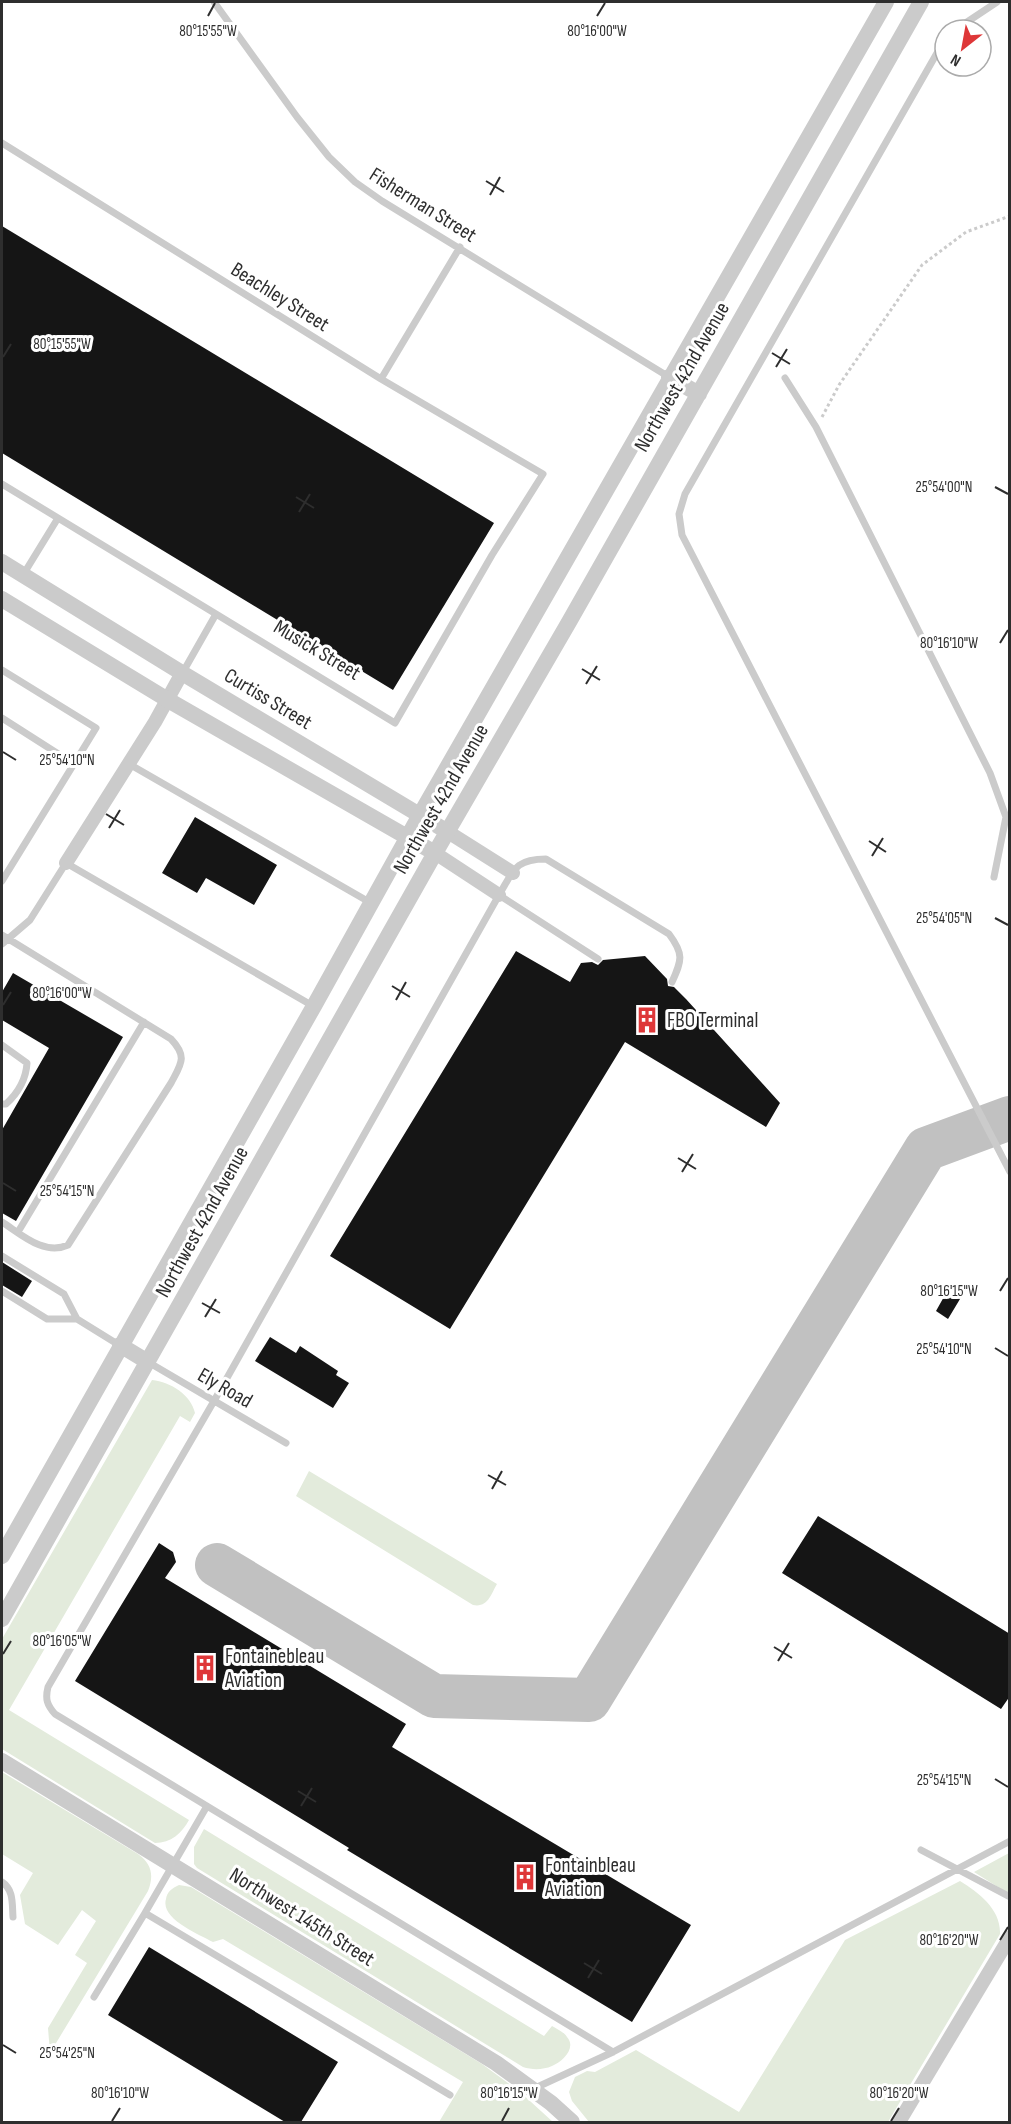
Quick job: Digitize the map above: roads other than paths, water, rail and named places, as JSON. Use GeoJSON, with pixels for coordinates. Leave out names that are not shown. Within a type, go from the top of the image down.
{"type":"FeatureCollection","features":[{"type":"Feature","properties":{"kind":"street","name":"Northwest 42nd Avenue"},"geometry":{"type":"LineString","coordinates":[[2,1556],[669,377],[886,2]]}},
{"type":"Feature","properties":{"kind":"street","name":"Northwest 42nd Avenue"},"geometry":{"type":"LineString","coordinates":[[2,1619],[435,853],[921,2]]}},
{"type":"Feature","properties":{"kind":"street"},"geometry":{"type":"LineString","coordinates":[[669,377],[699,394]]}},
{"type":"Feature","properties":{"kind":"street","name":"Curtiss Street"},"geometry":{"type":"LineString","coordinates":[[2,562],[513,873]]}},
{"type":"Feature","properties":{"kind":"street"},"geometry":{"type":"LineString","coordinates":[[2,599],[168,700],[435,853],[500,895]]}},
{"type":"Feature","properties":{"kind":"street"},"geometry":{"type":"LineString","coordinates":[[66,862],[129,764],[182,673]]}},
{"type":"Feature","properties":{"kind":"street"},"geometry":{"type":"LineString","coordinates":[[120,1345],[148,1362]]}},
{"type":"Feature","properties":{"kind":"street","name":"Northwest 145th Street"},"geometry":{"type":"LineString","coordinates":[[2,1761],[454,2037],[533,2089],[572,2122]]}},
{"type":"Feature","properties":{"kind":"street"},"geometry":{"type":"LineString","coordinates":[[899,2122],[1010,1937]]}},
{"type":"Feature","properties":{"kind":"lane","name":"Fisherman Street"},"geometry":{"type":"LineString","coordinates":[[214,2],[297,117],[329,157],[355,182],[382,201],[669,377]]}},
{"type":"Feature","properties":{"kind":"lane"},"geometry":{"type":"LineString","coordinates":[[973,18],[997,2]]}},
{"type":"Feature","properties":{"kind":"lane"},"geometry":{"type":"LineString","coordinates":[[933,60],[685,494],[679,514],[682,535],[1010,1172]]}},
{"type":"Feature","properties":{"kind":"lane","name":"Beachley Street"},"geometry":{"type":"LineString","coordinates":[[2,143],[381,379],[543,474]]}},
{"type":"Feature","properties":{"kind":"lane"},"geometry":{"type":"LineString","coordinates":[[381,379],[459,247]]}},
{"type":"Feature","properties":{"kind":"lane"},"geometry":{"type":"LineString","coordinates":[[785,378],[816,428],[990,773],[1006,817],[994,877]]}},
{"type":"Feature","properties":{"kind":"lane","name":"Musick Street"},"geometry":{"type":"LineString","coordinates":[[216,614],[395,723],[492,555],[543,474]]}},
{"type":"Feature","properties":{"kind":"lane"},"geometry":{"type":"LineString","coordinates":[[2,484],[216,614],[182,673]]}},
{"type":"Feature","properties":{"kind":"lane"},"geometry":{"type":"LineString","coordinates":[[23,575],[58,518]]}},
{"type":"Feature","properties":{"kind":"lane"},"geometry":{"type":"LineString","coordinates":[[2,670],[96,728],[2,881]]}},
{"type":"Feature","properties":{"kind":"lane"},"geometry":{"type":"LineString","coordinates":[[2,718],[74,764]]}},
{"type":"Feature","properties":{"kind":"lane"},"geometry":{"type":"LineString","coordinates":[[129,764],[371,903]]}},
{"type":"Feature","properties":{"kind":"lane"},"geometry":{"type":"LineString","coordinates":[[613,2052],[55,1714],[47,1705],[46,1696],[48,1687],[214,1401],[517,866],[530,859],[546,859],[669,934],[679,947],[681,962],[672,982]]}},
{"type":"Feature","properties":{"kind":"lane"},"geometry":{"type":"LineString","coordinates":[[2,1222],[47,1248],[59,1249],[68,1245],[182,1062],[180,1049],[171,1039],[3,940],[30,920],[66,862],[314,1006]]}},
{"type":"Feature","properties":{"kind":"lane"},"geometry":{"type":"LineString","coordinates":[[500,895],[598,959]]}},
{"type":"Feature","properties":{"kind":"lane"},"geometry":{"type":"LineString","coordinates":[[18,1232],[144,1022]]}},
{"type":"Feature","properties":{"kind":"lane"},"geometry":{"type":"LineString","coordinates":[[2,1045],[27,1063],[26,1073],[16,1094],[6,1104],[2,1104]]}},
{"type":"Feature","properties":{"kind":"lane"},"geometry":{"type":"LineString","coordinates":[[2,1256],[64,1294],[77,1319]]}},
{"type":"Feature","properties":{"kind":"lane"},"geometry":{"type":"LineString","coordinates":[[2,1291],[47,1319],[77,1319],[120,1345]]}},
{"type":"Feature","properties":{"kind":"lane","name":"Ely Road"},"geometry":{"type":"LineString","coordinates":[[148,1362],[286,1443]]}},
{"type":"Feature","properties":{"kind":"lane"},"geometry":{"type":"LineString","coordinates":[[94,1997],[207,1806]]}},
{"type":"Feature","properties":{"kind":"lane"},"geometry":{"type":"LineString","coordinates":[[533,2089],[613,2052],[1010,1840]]}},
{"type":"Feature","properties":{"kind":"lane"},"geometry":{"type":"LineString","coordinates":[[921,1850],[1010,1898]]}},
{"type":"Feature","properties":{"kind":"lane"},"geometry":{"type":"LineString","coordinates":[[2,1882],[8,1886],[11,1894],[14,1917]]}},
{"type":"Feature","properties":{"kind":"lane"},"geometry":{"type":"LineString","coordinates":[[145,1913],[450,2095]]}},
{"type":"Feature","properties":{"kind":"place","name":"FBO Terminal"},"geometry":{"type":"Point","coordinates":[647,1020]}},
{"type":"Feature","properties":{"kind":"place","name":"Fontainebleau Aviation"},"geometry":{"type":"Point","coordinates":[205,1668]}},
{"type":"Feature","properties":{"kind":"place","name":"Fontainbleau Aviation"},"geometry":{"type":"Point","coordinates":[525,1877]}}]}
